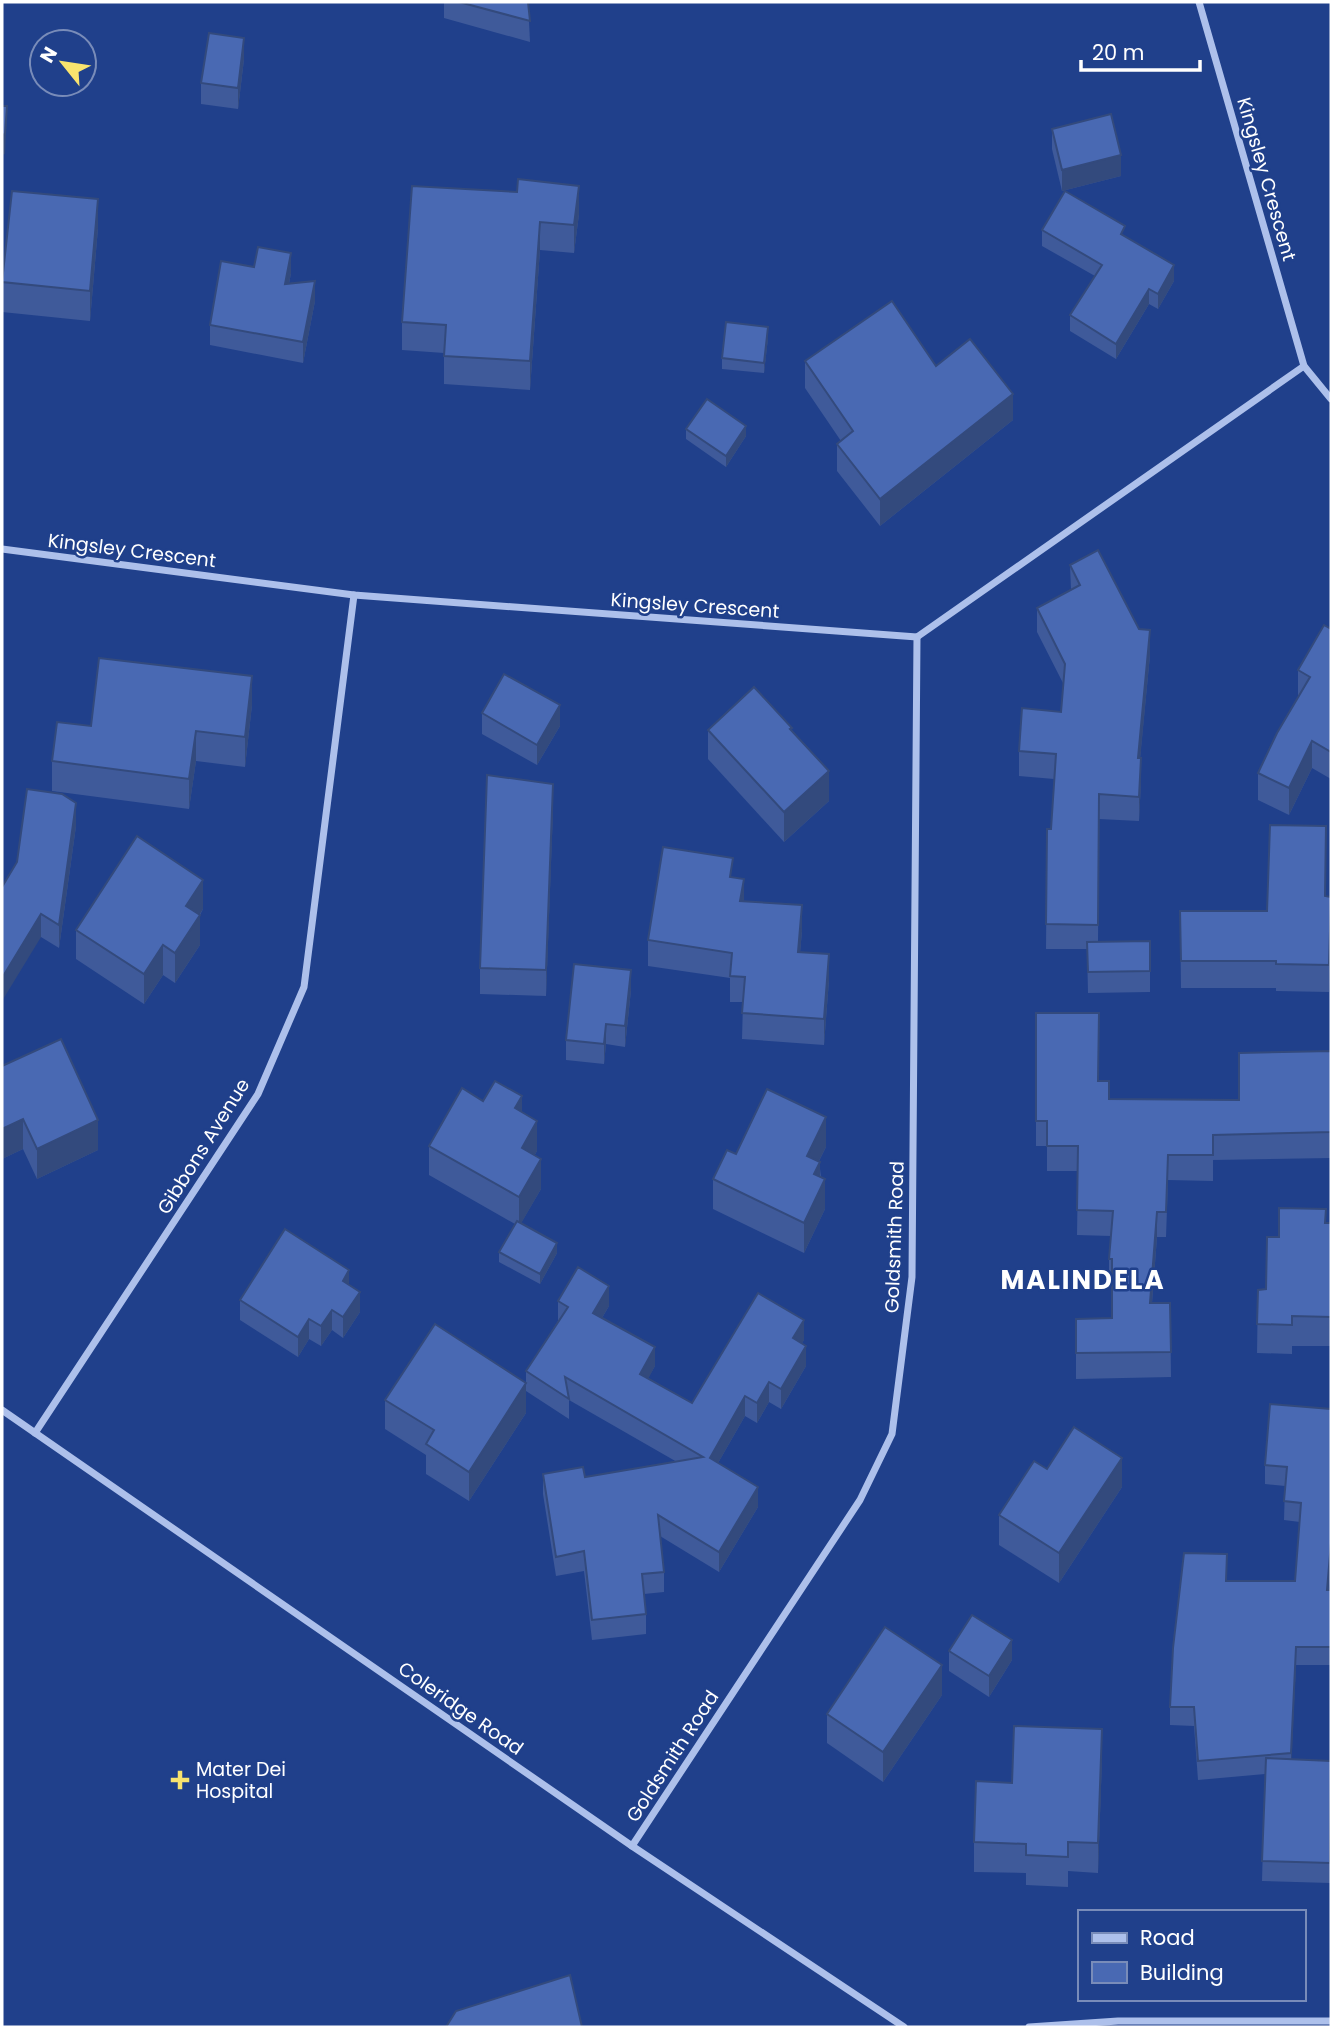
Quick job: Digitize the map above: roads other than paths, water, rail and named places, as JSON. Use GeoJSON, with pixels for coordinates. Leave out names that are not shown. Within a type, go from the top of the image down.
{"type":"FeatureCollection","features":[{"type":"Feature","properties":{"kind":"street","name":"Kingsley Crescent"},"geometry":{"type":"LineString","coordinates":[[1199,2],[1304,366],[1331,399]]}},
{"type":"Feature","properties":{"kind":"street"},"geometry":{"type":"LineString","coordinates":[[917,638],[1304,366]]}},
{"type":"Feature","properties":{"kind":"street","name":"Kingsley Crescent"},"geometry":{"type":"LineString","coordinates":[[2,549],[354,595],[917,638]]}},
{"type":"Feature","properties":{"kind":"street","name":"Gibbons Avenue"},"geometry":{"type":"LineString","coordinates":[[35,1433],[258,1094],[304,987],[354,595]]}},
{"type":"Feature","properties":{"kind":"street","name":"Goldsmith Road"},"geometry":{"type":"LineString","coordinates":[[632,1846],[860,1500],[892,1434],[912,1277],[917,638]]}},
{"type":"Feature","properties":{"kind":"street","name":"Coleridge Road"},"geometry":{"type":"LineString","coordinates":[[2,1410],[632,1846],[905,2027]]}},
{"type":"Feature","properties":{"kind":"street"},"geometry":{"type":"LineString","coordinates":[[1030,2027],[1331,2021]]}},
{"type":"Feature","properties":{"kind":"place","name":"Mater Dei Hospital"},"geometry":{"type":"Point","coordinates":[180,1780]}},
{"type":"Feature","properties":{"kind":"district","name":"MALINDELA"},"geometry":{"type":"Point","coordinates":[1083,1280]}}]}
